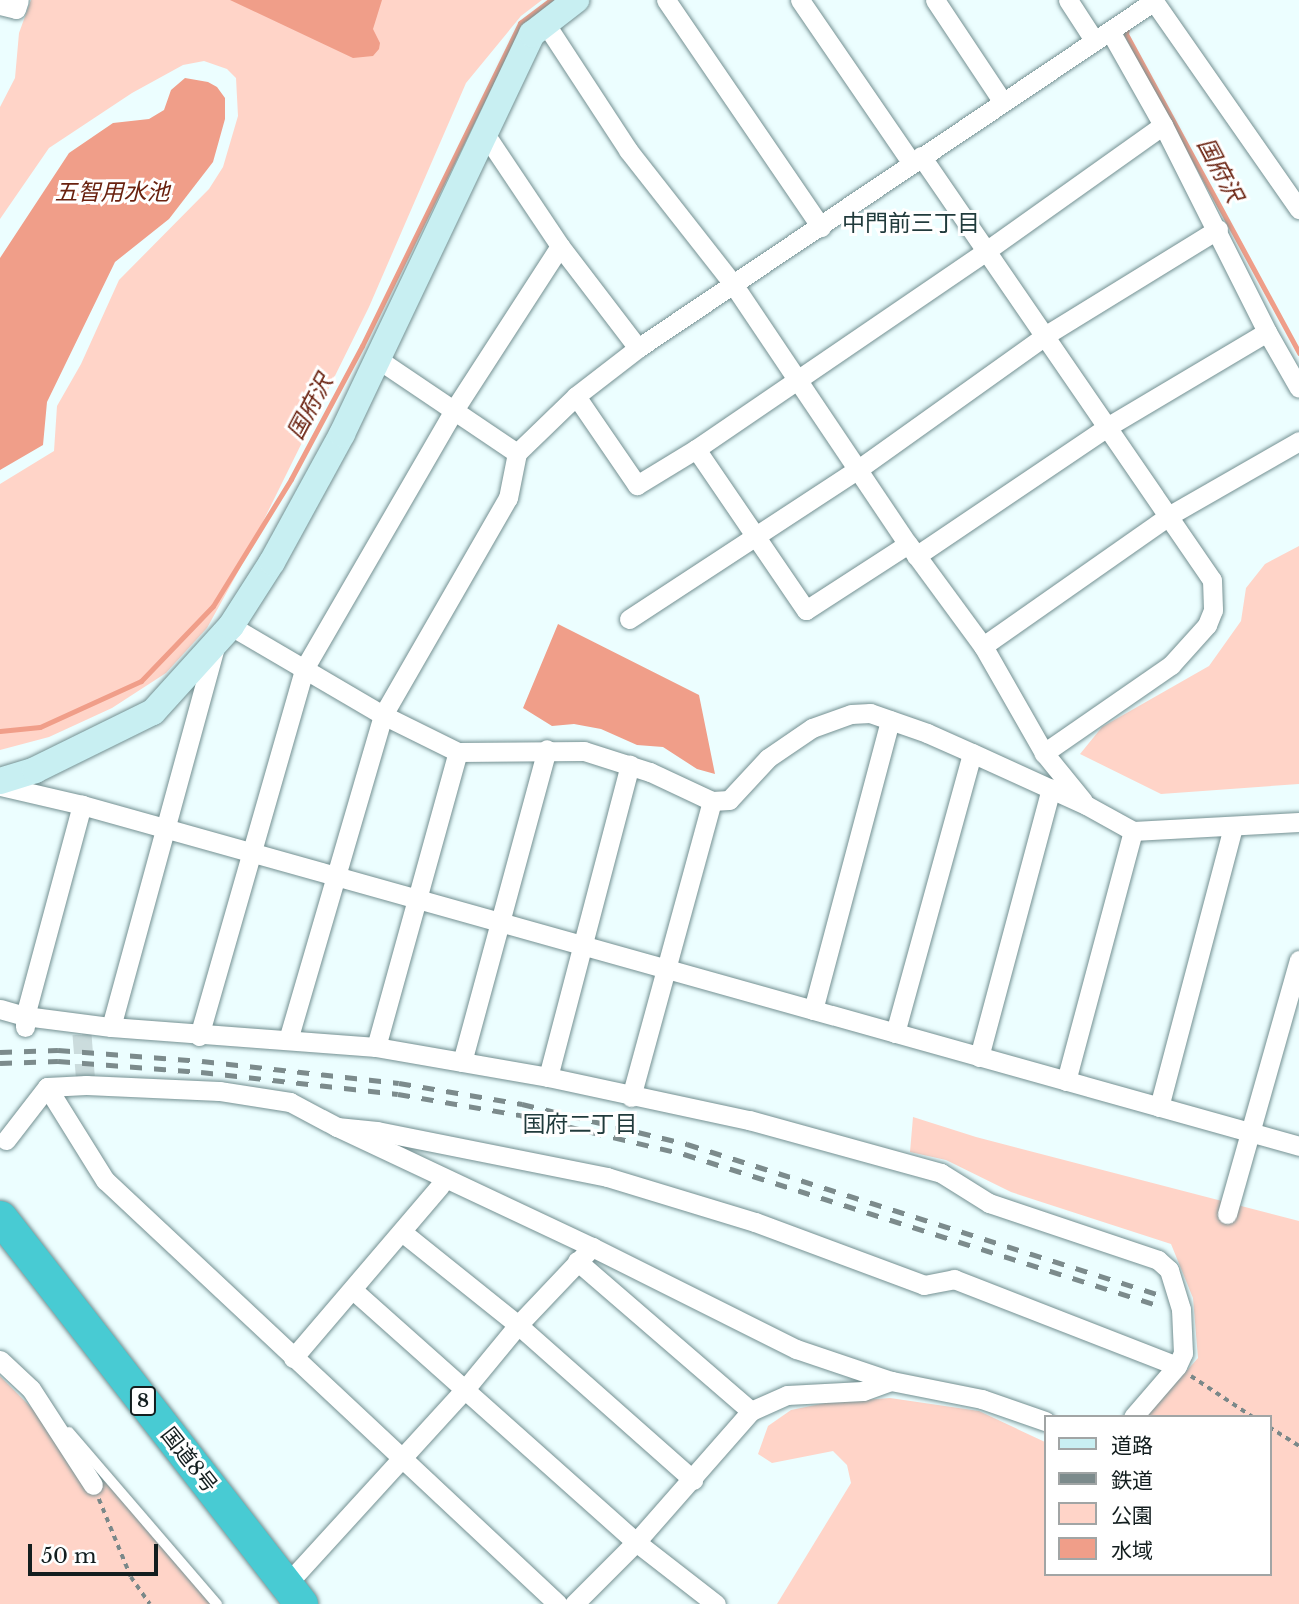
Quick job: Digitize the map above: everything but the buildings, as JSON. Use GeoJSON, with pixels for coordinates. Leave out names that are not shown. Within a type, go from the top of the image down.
{"type":"FeatureCollection","features":[{"type":"Feature","properties":{"kind":"highway","name":"国道8号"},"geometry":{"type":"LineString","coordinates":[[0,1217],[294,1595]]}},
{"type":"Feature","properties":{"kind":"street"},"geometry":{"type":"LineString","coordinates":[[0,5],[16,9],[19,0]]}},
{"type":"Feature","properties":{"kind":"street"},"geometry":{"type":"LineString","coordinates":[[0,783],[35,770],[153,712],[215,647],[231,626],[298,517],[379,360],[532,34],[576,0]]}},
{"type":"Feature","properties":{"kind":"street"},"geometry":{"type":"LineString","coordinates":[[666,0],[821,227]]}},
{"type":"Feature","properties":{"kind":"street"},"geometry":{"type":"LineString","coordinates":[[800,0],[1046,335],[1212,580],[1213,610],[1207,625],[1171,665],[1044,752]]}},
{"type":"Feature","properties":{"kind":"street"},"geometry":{"type":"LineString","coordinates":[[935,0],[1002,101]]}},
{"type":"Feature","properties":{"kind":"street"},"geometry":{"type":"LineString","coordinates":[[1068,0],[1102,35],[1163,125],[1218,229],[1267,332],[1299,388]]}},
{"type":"Feature","properties":{"kind":"street"},"geometry":{"type":"LineString","coordinates":[[288,1040],[383,715],[508,498],[517,453],[576,396],[639,348],[1153,1],[1299,209]]}},
{"type":"Feature","properties":{"kind":"street"},"geometry":{"type":"LineString","coordinates":[[545,23],[628,150],[733,284],[912,550],[983,646],[1044,752],[1086,805]]}},
{"type":"Feature","properties":{"kind":"street"},"geometry":{"type":"LineString","coordinates":[[576,396],[637,485],[696,449],[986,251],[1163,125]]}},
{"type":"Feature","properties":{"kind":"street"},"geometry":{"type":"LineString","coordinates":[[485,134],[560,246],[639,348]]}},
{"type":"Feature","properties":{"kind":"street"},"geometry":{"type":"LineString","coordinates":[[629,619],[755,534],[857,470],[1046,335],[1218,229]]}},
{"type":"Feature","properties":{"kind":"street"},"geometry":{"type":"LineString","coordinates":[[199,1036],[304,669],[454,410],[560,246]]}},
{"type":"Feature","properties":{"kind":"street"},"geometry":{"type":"LineString","coordinates":[[696,449],[806,610],[912,550],[1267,332]]}},
{"type":"Feature","properties":{"kind":"street"},"geometry":{"type":"LineString","coordinates":[[379,360],[517,453]]}},
{"type":"Feature","properties":{"kind":"street"},"geometry":{"type":"LineString","coordinates":[[983,646],[1170,515],[1299,441]]}},
{"type":"Feature","properties":{"kind":"street"},"geometry":{"type":"LineString","coordinates":[[231,626],[383,715],[458,752],[547,749],[584,751],[631,765],[712,801],[729,800],[768,758],[812,728],[831,719],[870,713],[972,753],[1086,805],[1133,831],[1299,821]]}},
{"type":"Feature","properties":{"kind":"street"},"geometry":{"type":"LineString","coordinates":[[111,1027],[215,647]]}},
{"type":"Feature","properties":{"kind":"street"},"geometry":{"type":"LineString","coordinates":[[813,1010],[890,720]]}},
{"type":"Feature","properties":{"kind":"street"},"geometry":{"type":"LineString","coordinates":[[462,1062],[547,749]]}},
{"type":"Feature","properties":{"kind":"street"},"geometry":{"type":"LineString","coordinates":[[376,1047],[458,752]]}},
{"type":"Feature","properties":{"kind":"street"},"geometry":{"type":"LineString","coordinates":[[895,1033],[972,753]]}},
{"type":"Feature","properties":{"kind":"street"},"geometry":{"type":"LineString","coordinates":[[548,1077],[631,765]]}},
{"type":"Feature","properties":{"kind":"street"},"geometry":{"type":"LineString","coordinates":[[0,783],[1299,1146]]}},
{"type":"Feature","properties":{"kind":"street"},"geometry":{"type":"LineString","coordinates":[[979,1056],[1051,789]]}},
{"type":"Feature","properties":{"kind":"street"},"geometry":{"type":"LineString","coordinates":[[631,1097],[668,970],[712,801]]}},
{"type":"Feature","properties":{"kind":"street"},"geometry":{"type":"LineString","coordinates":[[82,805],[24,1026],[30,1030],[82,1034]]}},
{"type":"Feature","properties":{"kind":"street"},"geometry":{"type":"LineString","coordinates":[[1159,1107],[1233,827]]}},
{"type":"Feature","properties":{"kind":"street"},"geometry":{"type":"LineString","coordinates":[[1066,1081],[1133,831]]}},
{"type":"Feature","properties":{"kind":"street"},"geometry":{"type":"LineString","coordinates":[[1227,1214],[1299,960]]}},
{"type":"Feature","properties":{"kind":"street"},"geometry":{"type":"LineString","coordinates":[[0,1009],[25,1016],[199,1036],[376,1047],[548,1077],[631,1097],[749,1120],[906,1161],[941,1173],[989,1203],[1158,1260],[1170,1270],[1181,1310],[1183,1353],[1177,1366],[1135,1415]]}},
{"type":"Feature","properties":{"kind":"street"},"geometry":{"type":"LineString","coordinates":[[6,1140],[47,1087],[86,1084],[219,1091],[290,1102],[337,1127],[592,1247],[796,1349],[891,1381],[982,1399],[1044,1420]]}},
{"type":"Feature","properties":{"kind":"street"},"geometry":{"type":"LineString","coordinates":[[47,1087],[105,1180],[558,1604]]}},
{"type":"Feature","properties":{"kind":"street"},"geometry":{"type":"LineString","coordinates":[[337,1127],[377,1131],[607,1177],[755,1222],[924,1285],[954,1279],[1177,1366]]}},
{"type":"Feature","properties":{"kind":"street"},"geometry":{"type":"LineString","coordinates":[[293,1358],[440,1186]]}},
{"type":"Feature","properties":{"kind":"street"},"geometry":{"type":"LineString","coordinates":[[402,1232],[518,1325],[693,1480]]}},
{"type":"Feature","properties":{"kind":"street"},"geometry":{"type":"LineString","coordinates":[[294,1595],[403,1457],[466,1388],[518,1325],[592,1247]]}},
{"type":"Feature","properties":{"kind":"street"},"geometry":{"type":"LineString","coordinates":[[577,1261],[751,1411]]}},
{"type":"Feature","properties":{"kind":"street"},"geometry":{"type":"LineString","coordinates":[[353,1290],[636,1542],[716,1604]]}},
{"type":"Feature","properties":{"kind":"street"},"geometry":{"type":"LineString","coordinates":[[0,1360],[31,1389],[93,1485]]}},
{"type":"Feature","properties":{"kind":"street"},"geometry":{"type":"LineString","coordinates":[[574,1604],[693,1480],[751,1411],[787,1395],[863,1391],[891,1381]]}},
{"type":"Feature","properties":{"kind":"lane"},"geometry":{"type":"LineString","coordinates":[[31,1389],[217,1604]]}},
{"type":"Feature","properties":{"kind":"path"},"geometry":{"type":"LineString","coordinates":[[1177,1366],[1250,1415]]}},
{"type":"Feature","properties":{"kind":"path"},"geometry":{"type":"LineString","coordinates":[[1271,1428],[1299,1447]]}},
{"type":"Feature","properties":{"kind":"path"},"geometry":{"type":"LineString","coordinates":[[93,1485],[131,1577],[150,1604]]}},
{"type":"Feature","properties":{"kind":"green space"},"geometry":{"type":"Polygon","coordinates":[[[31,0],[542,0],[521,16],[466,83],[369,307],[239,570],[207,628],[166,673],[112,708],[49,737],[0,750],[0,484],[54,451],[57,406],[81,364],[119,280],[209,189],[223,167],[238,116],[236,78],[227,69],[204,61],[183,65],[132,93],[49,148],[0,219],[0,107],[15,78],[19,33],[31,0]]]}},
{"type":"Feature","properties":{"kind":"green space"},"geometry":{"type":"Polygon","coordinates":[[[1299,546],[1299,784],[1161,794],[1080,754],[1102,727],[1209,666],[1241,621],[1246,588],[1265,564],[1299,546]]]}},
{"type":"Feature","properties":{"kind":"green space"},"geometry":{"type":"Polygon","coordinates":[[[913,1117],[976,1137],[1299,1221],[1299,1604],[777,1604],[851,1483],[847,1465],[833,1451],[772,1463],[758,1454],[768,1426],[791,1410],[825,1403],[890,1398],[979,1411],[1044,1442],[1044,1576],[1271,1576],[1271,1415],[1148,1415],[1198,1358],[1193,1298],[1171,1244],[1011,1192],[946,1160],[910,1152],[913,1117]]]}},
{"type":"Feature","properties":{"kind":"green space"},"geometry":{"type":"Polygon","coordinates":[[[0,1376],[126,1503],[219,1604],[0,1604],[0,1376]]]}},
{"type":"Feature","properties":{"kind":"water"},"geometry":{"type":"Polygon","coordinates":[[[230,0],[382,0],[373,29],[380,43],[379,49],[373,56],[353,58],[230,0]]]}},
{"type":"Feature","properties":{"kind":"water","name":"五智用水池"},"geometry":{"type":"Polygon","coordinates":[[[185,78],[208,82],[217,87],[225,98],[225,119],[213,162],[169,219],[115,262],[47,402],[43,445],[0,470],[0,258],[69,153],[113,123],[149,119],[164,110],[171,90],[185,78]]]}},
{"type":"Feature","properties":{"kind":"water"},"geometry":{"type":"Polygon","coordinates":[[[558,624],[699,695],[715,774],[697,769],[663,747],[637,745],[601,729],[574,724],[552,726],[523,708],[558,624]]]}},
{"type":"Feature","properties":{"kind":"waterway","name":"国府沢"},"geometry":{"type":"LineString","coordinates":[[0,731],[40,727],[141,681],[213,606],[291,479],[362,346],[520,23],[551,0]]}},
{"type":"Feature","properties":{"kind":"waterway","name":"国府沢"},"geometry":{"type":"LineString","coordinates":[[1128,25],[1126,34],[1299,353]]}},
{"type":"Feature","properties":{"kind":"tunnel"},"geometry":{"type":"LineString","coordinates":[[82,1034],[86,1085]]}},
{"type":"Feature","properties":{"kind":"railway"},"geometry":{"type":"LineString","coordinates":[[0,1052],[58,1050],[202,1061],[399,1083],[522,1104],[687,1144],[1159,1295]]}},
{"type":"Feature","properties":{"kind":"railway"},"geometry":{"type":"LineString","coordinates":[[0,1063],[58,1061],[201,1072],[398,1094],[520,1115],[684,1154],[1156,1305]]}},
{"type":"Feature","properties":{"kind":"district","name":"中門前三丁目"},"geometry":{"type":"Point","coordinates":[911,223]}},
{"type":"Feature","properties":{"kind":"district","name":"国府二丁目"},"geometry":{"type":"Point","coordinates":[580,1124]}}]}
